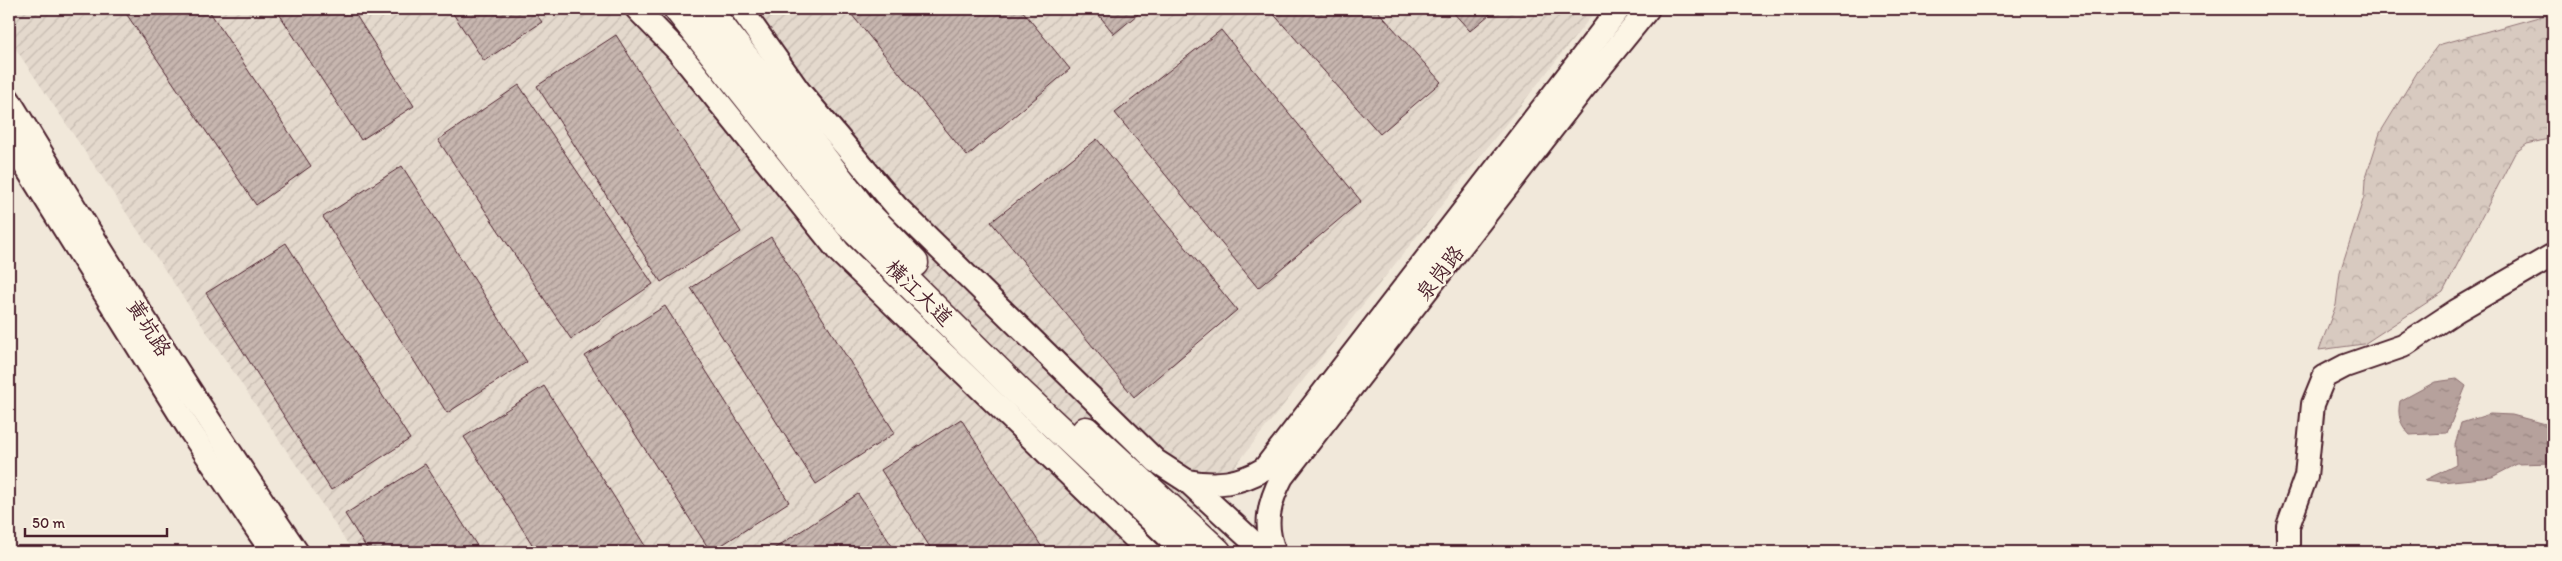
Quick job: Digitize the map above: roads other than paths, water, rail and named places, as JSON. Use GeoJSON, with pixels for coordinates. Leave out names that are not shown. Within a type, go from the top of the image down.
{"type":"FeatureCollection","features":[{"type":"Feature","properties":{"kind":"main road","name":"横江大道"},"geometry":{"type":"LineString","coordinates":[[678,9],[849,224],[1119,474],[1217,552]]}},
{"type":"Feature","properties":{"kind":"main road","name":"横江大道"},"geometry":{"type":"LineString","coordinates":[[707,9],[863,210],[1032,382],[1189,552]]}},
{"type":"Feature","properties":{"kind":"street"},"geometry":{"type":"LineString","coordinates":[[637,9],[677,50],[839,252],[1119,474]]}},
{"type":"Feature","properties":{"kind":"street"},"geometry":{"type":"LineString","coordinates":[[741,9],[799,91],[1119,474],[1136,544],[1149,552]]}},
{"type":"Feature","properties":{"kind":"street","name":"泉岗路"},"geometry":{"type":"LineString","coordinates":[[1275,552],[1270,542],[1268,524],[1273,495],[1274,471],[1627,14]]}},
{"type":"Feature","properties":{"kind":"street","name":"黄坑路"},"geometry":{"type":"LineString","coordinates":[[9,100],[143,320],[218,438],[297,552]]}},
{"type":"Feature","properties":{"kind":"street","name":"黄坑路"},"geometry":{"type":"LineString","coordinates":[[9,140],[191,432],[272,552]]}},
{"type":"Feature","properties":{"kind":"street"},"geometry":{"type":"LineString","coordinates":[[2288,552],[2288,526],[2306,476],[2313,404],[2324,377],[2345,366],[2403,346],[2473,301],[2553,255]]}},
{"type":"Feature","properties":{"kind":"street"},"geometry":{"type":"LineString","coordinates":[[1119,474],[1156,461],[1187,481],[1264,552]]}},
{"type":"Feature","properties":{"kind":"street","name":"泉岗路"},"geometry":{"type":"LineString","coordinates":[[1187,481],[1209,485],[1224,484],[1274,471]]}},
{"type":"Feature","properties":{"kind":"water"},"geometry":{"type":"Polygon","coordinates":[[[2457,379],[2466,386],[2447,433],[2410,435],[2400,420],[2400,401],[2435,382],[2457,379]]]}},
{"type":"Feature","properties":{"kind":"water"},"geometry":{"type":"Polygon","coordinates":[[[2490,414],[2512,415],[2553,426],[2553,463],[2517,464],[2492,477],[2442,482],[2425,480],[2456,465],[2455,445],[2461,423],[2490,414]]]}}]}
